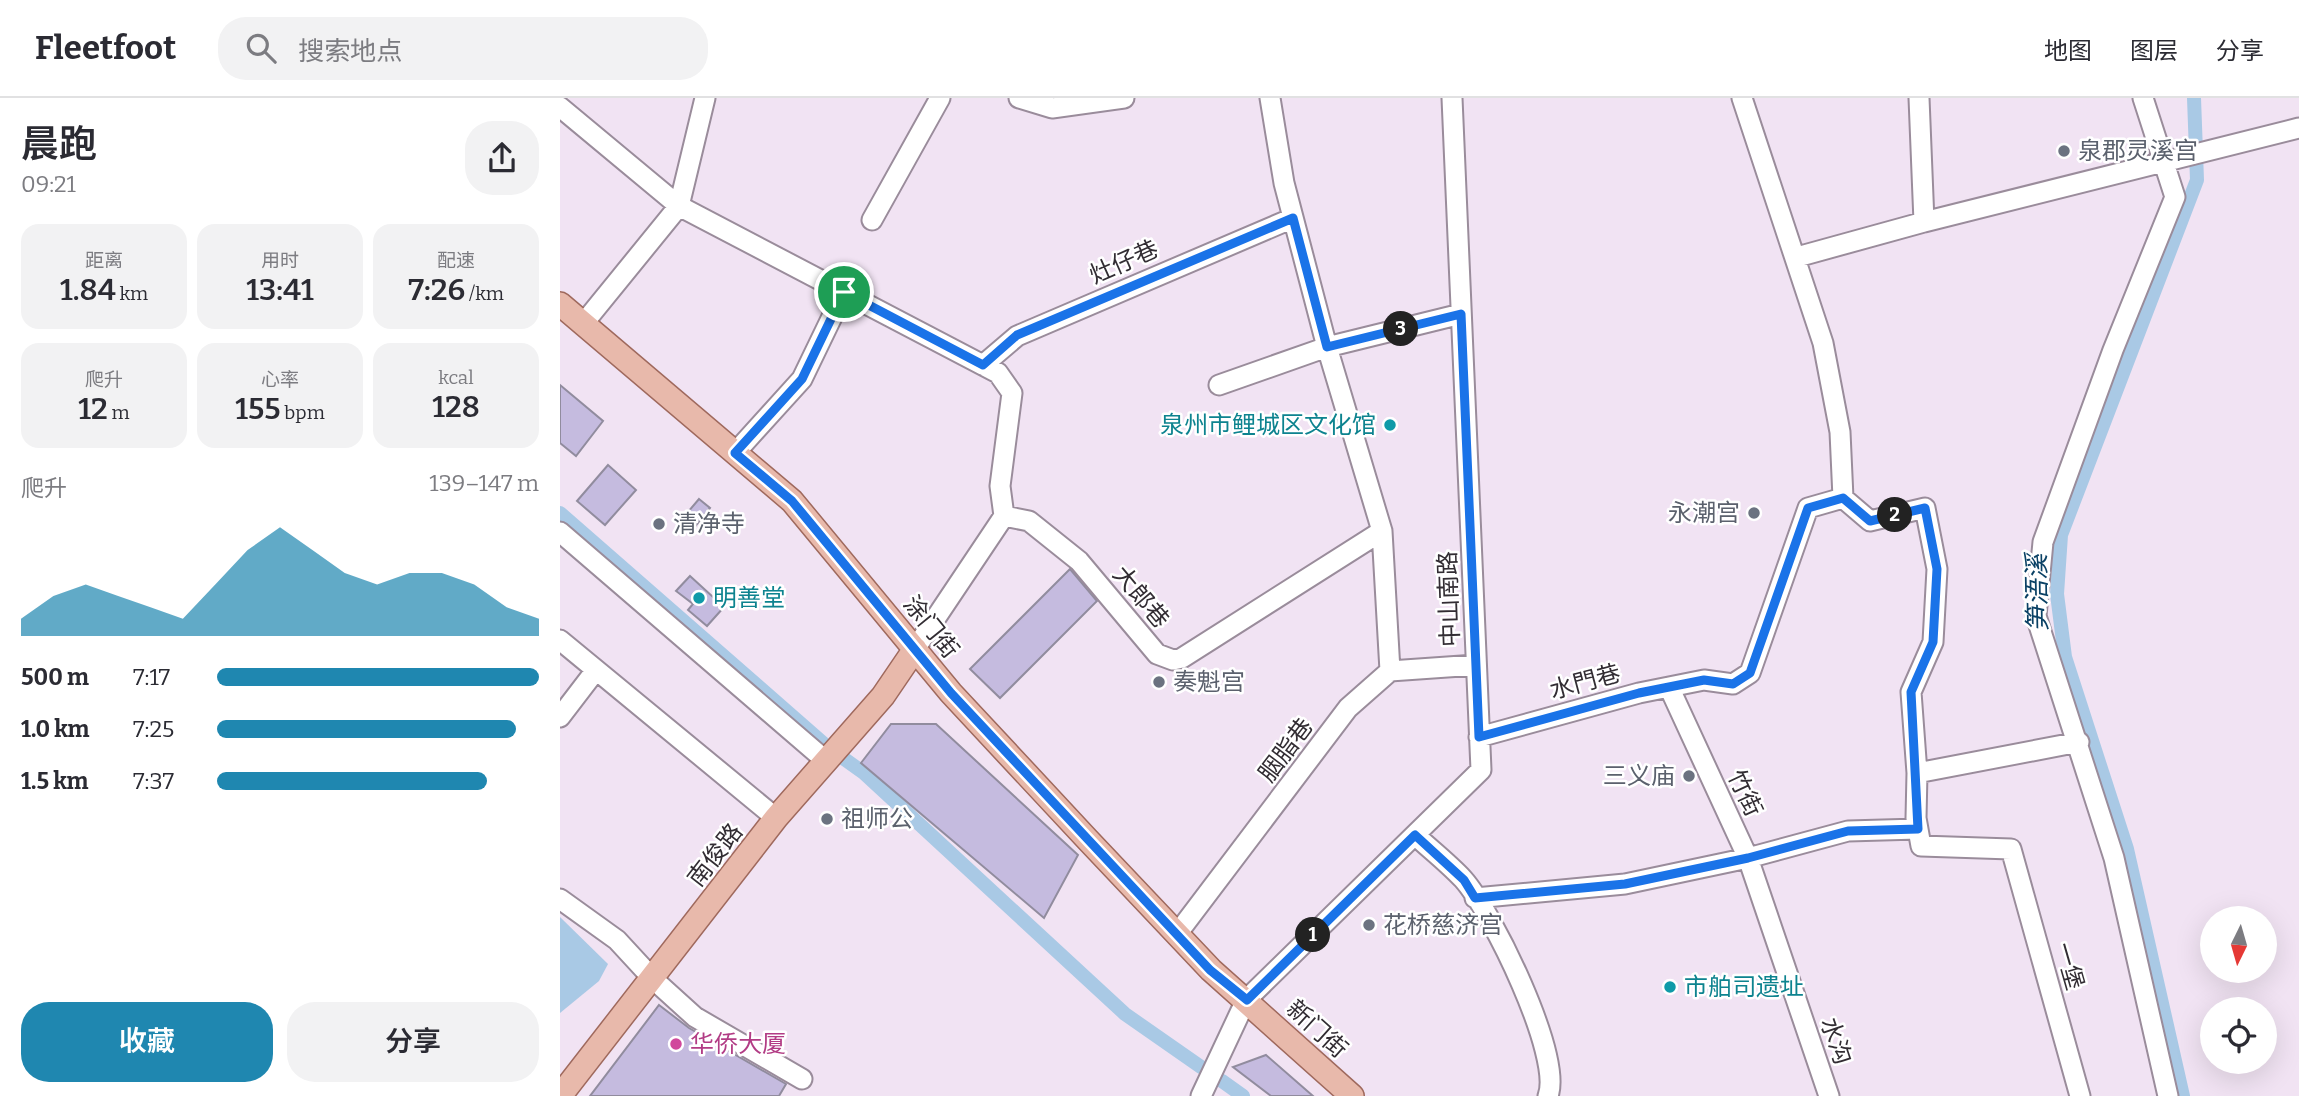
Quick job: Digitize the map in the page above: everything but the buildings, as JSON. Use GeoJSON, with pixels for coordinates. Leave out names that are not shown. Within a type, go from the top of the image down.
{"type":"FeatureCollection","features":[{"type":"Feature","properties":{"kind":"main road","name":"涂门街"},"geometry":{"type":"LineString","coordinates":[[560,304],[792,501],[951,693],[1210,970],[1247,1000]]}},
{"type":"Feature","properties":{"kind":"main road","name":"南俊路"},"geometry":{"type":"LineString","coordinates":[[560,1096],[776,818],[883,696],[915,649]]}},
{"type":"Feature","properties":{"kind":"main road","name":"新门街"},"geometry":{"type":"LineString","coordinates":[[1247,1000],[1352,1096]]}},
{"type":"Feature","properties":{"kind":"street"},"geometry":{"type":"LineString","coordinates":[[583,324],[679,206],[705,98]]}},
{"type":"Feature","properties":{"kind":"street"},"geometry":{"type":"LineString","coordinates":[[872,220],[940,98]]}},
{"type":"Feature","properties":{"kind":"street"},"geometry":{"type":"LineString","coordinates":[[1019,98],[1052,108],[1124,98]]}},
{"type":"Feature","properties":{"kind":"street"},"geometry":{"type":"LineString","coordinates":[[1270,98],[1293,218],[1327,347],[1382,531],[1390,671],[1476,665]]}},
{"type":"Feature","properties":{"kind":"street","name":"中山南路"},"geometry":{"type":"LineString","coordinates":[[1201,1096],[1247,1000],[1481,770],[1452,98]]}},
{"type":"Feature","properties":{"kind":"street"},"geometry":{"type":"LineString","coordinates":[[1475,898],[1625,884],[1748,858],[1848,831],[1918,829],[1911,692],[1933,642],[1937,569],[1925,508],[1870,521],[1843,498],[1840,432],[1823,343],[1797,257],[1742,98]]}},
{"type":"Feature","properties":{"kind":"street"},"geometry":{"type":"LineString","coordinates":[[1919,98],[1924,222]]}},
{"type":"Feature","properties":{"kind":"street"},"geometry":{"type":"LineString","coordinates":[[2143,98],[2169,162],[2175,197],[2113,350],[2043,542],[2036,616],[2113,858],[2168,1096]]}},
{"type":"Feature","properties":{"kind":"street"},"geometry":{"type":"LineString","coordinates":[[560,107],[679,206],[998,373],[1012,393],[1000,486],[1004,516],[915,649]]}},
{"type":"Feature","properties":{"kind":"street"},"geometry":{"type":"LineString","coordinates":[[1797,257],[1924,222],[2299,128]]}},
{"type":"Feature","properties":{"kind":"street","name":"灶仔巷"},"geometry":{"type":"LineString","coordinates":[[983,365],[1017,335],[1293,218]]}},
{"type":"Feature","properties":{"kind":"street"},"geometry":{"type":"LineString","coordinates":[[735,453],[802,379],[844,292]]}},
{"type":"Feature","properties":{"kind":"street"},"geometry":{"type":"LineString","coordinates":[[1219,385],[1327,347],[1461,314]]}},
{"type":"Feature","properties":{"kind":"street","name":"水門巷"},"geometry":{"type":"LineString","coordinates":[[1479,737],[1669,687],[1704,680],[1733,684],[1750,673],[1808,508],[1843,498]]}},
{"type":"Feature","properties":{"kind":"street","name":"大郎巷"},"geometry":{"type":"LineString","coordinates":[[1004,516],[1029,521],[1079,561],[1157,654],[1173,660],[1182,658],[1382,531]]}},
{"type":"Feature","properties":{"kind":"street"},"geometry":{"type":"LineString","coordinates":[[560,532],[825,761]]}},
{"type":"Feature","properties":{"kind":"street"},"geometry":{"type":"LineString","coordinates":[[560,640],[776,818]]}},
{"type":"Feature","properties":{"kind":"street"},"geometry":{"type":"LineString","coordinates":[[560,717],[596,670]]}},
{"type":"Feature","properties":{"kind":"street","name":"胭脂巷"},"geometry":{"type":"LineString","coordinates":[[1177,934],[1348,708],[1390,671]]}},
{"type":"Feature","properties":{"kind":"street","name":"竹街"},"geometry":{"type":"LineString","coordinates":[[1669,687],[1748,858],[1784,962]]}},
{"type":"Feature","properties":{"kind":"street"},"geometry":{"type":"LineString","coordinates":[[1917,773],[2078,742]]}},
{"type":"Feature","properties":{"kind":"street","name":"一堡"},"geometry":{"type":"LineString","coordinates":[[1918,829],[1921,846],[2011,849],[2080,1096]]}},
{"type":"Feature","properties":{"kind":"street"},"geometry":{"type":"LineString","coordinates":[[1415,835],[1464,880],[1511,959],[1542,1035],[1552,1087],[1548,1096]]}},
{"type":"Feature","properties":{"kind":"street"},"geometry":{"type":"LineString","coordinates":[[560,899],[617,940],[653,979],[695,1017],[802,1079]]}},
{"type":"Feature","properties":{"kind":"street","name":"水沟"},"geometry":{"type":"LineString","coordinates":[[1784,962],[1829,1096]]}},
{"type":"Feature","properties":{"kind":"water"},"geometry":{"type":"Polygon","coordinates":[[[560,917],[608,964],[599,981],[560,1013],[560,917]]]}},
{"type":"Feature","properties":{"kind":"waterway","name":"笋浯溪"},"geometry":{"type":"LineString","coordinates":[[2183,1096],[2127,849],[2065,657],[2057,594],[2061,535],[2197,180],[2194,98]]}},
{"type":"Feature","properties":{"kind":"waterway"},"geometry":{"type":"LineString","coordinates":[[560,513],[823,743]]}},
{"type":"Feature","properties":{"kind":"waterway"},"geometry":{"type":"LineString","coordinates":[[843,758],[864,773],[1125,1014],[1201,1067]]}},
{"type":"Feature","properties":{"kind":"waterway"},"geometry":{"type":"LineString","coordinates":[[1222,1081],[1243,1096]]}},
{"type":"Feature","properties":{"kind":"place","name":"泉郡灵溪宫"},"geometry":{"type":"Point","coordinates":[2064,151]}},
{"type":"Feature","properties":{"kind":"place","name":"泉州市鲤城区文化馆"},"geometry":{"type":"Point","coordinates":[1390,425]}},
{"type":"Feature","properties":{"kind":"place","name":"永潮宫"},"geometry":{"type":"Point","coordinates":[1754,513]}},
{"type":"Feature","properties":{"kind":"place","name":"清净寺"},"geometry":{"type":"Point","coordinates":[659,524]}},
{"type":"Feature","properties":{"kind":"place","name":"明善堂"},"geometry":{"type":"Point","coordinates":[699,598]}},
{"type":"Feature","properties":{"kind":"place","name":"奏魁宫"},"geometry":{"type":"Point","coordinates":[1159,682]}},
{"type":"Feature","properties":{"kind":"place","name":"三义庙"},"geometry":{"type":"Point","coordinates":[1689,776]}},
{"type":"Feature","properties":{"kind":"place","name":"祖师公"},"geometry":{"type":"Point","coordinates":[827,819]}},
{"type":"Feature","properties":{"kind":"place","name":"花桥慈济宫"},"geometry":{"type":"Point","coordinates":[1369,925]}},
{"type":"Feature","properties":{"kind":"place","name":"市舶司遗址"},"geometry":{"type":"Point","coordinates":[1670,987]}},
{"type":"Feature","properties":{"kind":"place","name":"华侨大厦"},"geometry":{"type":"Point","coordinates":[676,1044]}},
{"type":"Feature","properties":{"kind":"route"},"geometry":{"type":"LineString","coordinates":[[1293,218],[1327,347],[1461,314],[1479,737],[1639,693],[1704,680],[1733,684],[1750,673],[1808,508],[1843,498],[1870,521],[1925,508],[1937,569],[1933,642],[1911,692],[1918,829],[1848,831],[1748,858],[1625,884],[1475,898],[1464,880],[1415,835],[1247,1000],[1210,970],[951,693],[792,501],[735,453],[802,379],[844,292],[983,365],[1017,335],[1167,269],[1293,218]]}}]}
